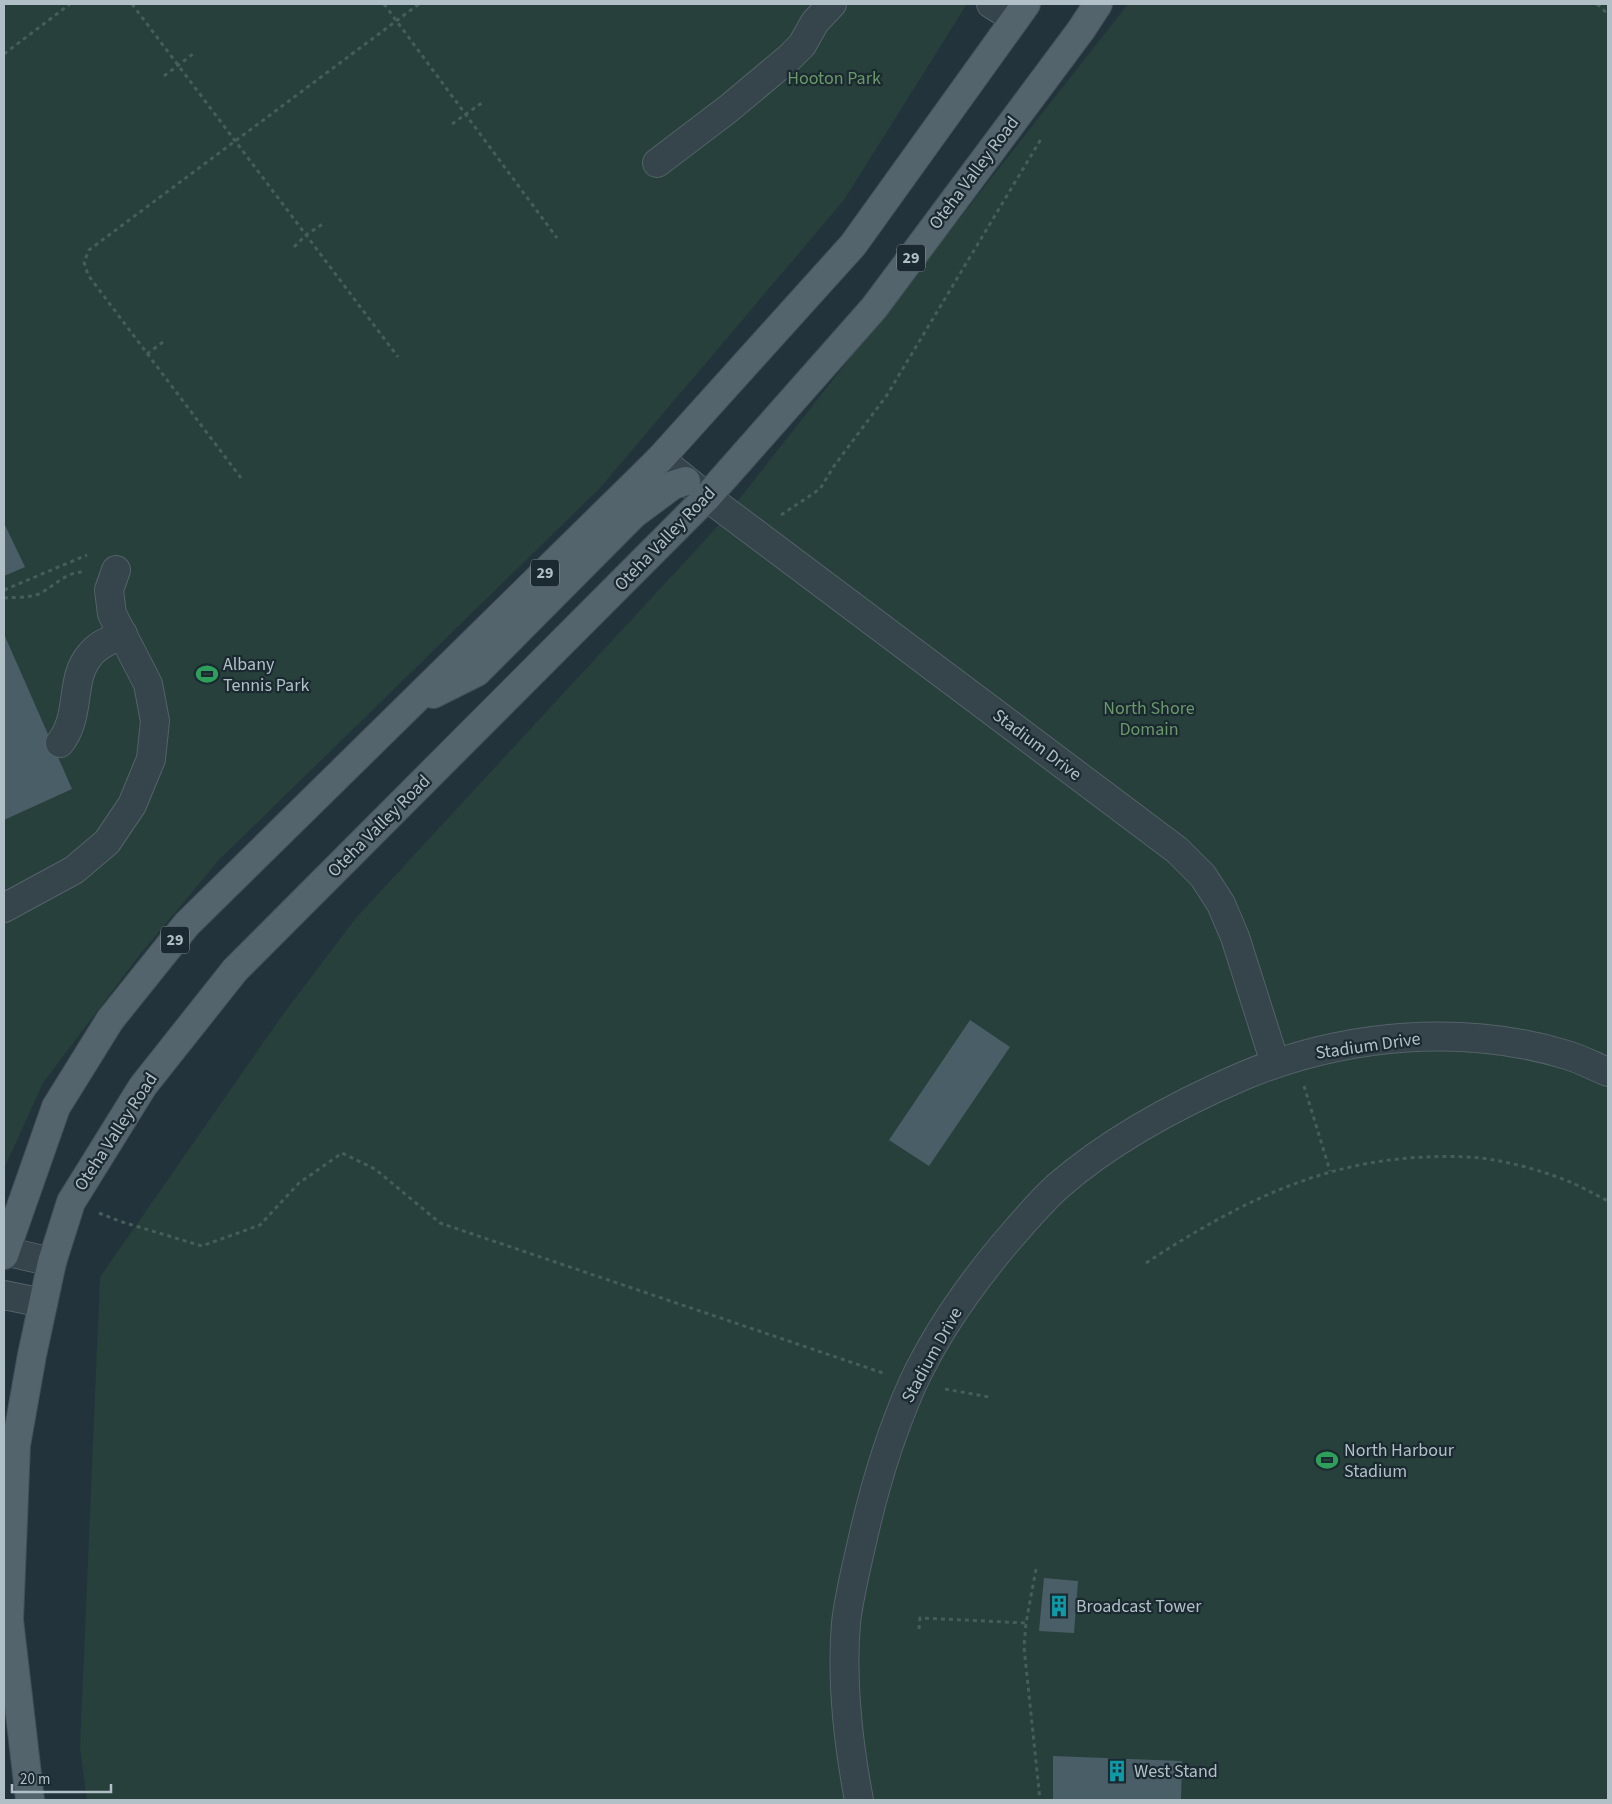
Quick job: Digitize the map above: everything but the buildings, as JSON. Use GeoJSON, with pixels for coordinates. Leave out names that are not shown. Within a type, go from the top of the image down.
{"type":"FeatureCollection","features":[{"type":"Feature","properties":{"kind":"main road","name":"Oteha Valley Road"},"geometry":{"type":"LineString","coordinates":[[30,1800],[9,1620],[16,1444],[52,1262],[71,1202],[143,1086],[235,970],[696,489],[874,308],[1081,30],[1098,4]]}},
{"type":"Feature","properties":{"kind":"main road","name":"29"},"geometry":{"type":"LineString","coordinates":[[4,1253],[56,1107],[110,1020],[187,924],[660,459],[853,246],[1020,12]]}},
{"type":"Feature","properties":{"kind":"main road"},"geometry":{"type":"LineString","coordinates":[[411,705],[477,672],[634,514],[673,484],[696,489]]}},
{"type":"Feature","properties":{"kind":"street"},"geometry":{"type":"LineString","coordinates":[[657,163],[728,109],[790,58],[802,45],[815,22],[832,4]]}},
{"type":"Feature","properties":{"kind":"street"},"geometry":{"type":"LineString","coordinates":[[991,4],[1020,12]]}},
{"type":"Feature","properties":{"kind":"street","name":"Stadium Drive"},"geometry":{"type":"LineString","coordinates":[[660,459],[696,489],[1178,850],[1203,876],[1221,904],[1235,937],[1275,1063]]}},
{"type":"Feature","properties":{"kind":"street"},"geometry":{"type":"LineString","coordinates":[[4,908],[74,870],[107,842],[132,805],[151,759],[155,721],[148,684],[112,614],[109,590],[116,570]]}},
{"type":"Feature","properties":{"kind":"street"},"geometry":{"type":"LineString","coordinates":[[60,743],[71,724],[76,688],[82,667],[88,656],[97,648],[123,634]]}},
{"type":"Feature","properties":{"kind":"street","name":"Stadium Drive"},"geometry":{"type":"LineString","coordinates":[[858,1800],[850,1755],[844,1688],[846,1621],[870,1506],[888,1445],[913,1383],[940,1334],[977,1277],[1021,1224],[1057,1187],[1098,1155],[1157,1118],[1206,1092],[1275,1063],[1354,1044],[1403,1038],[1460,1037],[1516,1044],[1568,1055],[1608,1072]]}},
{"type":"Feature","properties":{"kind":"street"},"geometry":{"type":"LineString","coordinates":[[4,1253],[52,1262]]}},
{"type":"Feature","properties":{"kind":"street"},"geometry":{"type":"LineString","coordinates":[[4,1294],[43,1303]]}},
{"type":"Feature","properties":{"kind":"path"},"geometry":{"type":"LineString","coordinates":[[4,52],[70,4]]}},
{"type":"Feature","properties":{"kind":"path"},"geometry":{"type":"LineString","coordinates":[[132,4],[398,356]]}},
{"type":"Feature","properties":{"kind":"path"},"geometry":{"type":"LineString","coordinates":[[384,4],[557,238]]}},
{"type":"Feature","properties":{"kind":"path"},"geometry":{"type":"LineString","coordinates":[[241,478],[88,275],[84,262],[89,250],[419,4]]}},
{"type":"Feature","properties":{"kind":"path"},"geometry":{"type":"LineString","coordinates":[[1597,4],[1608,14]]}},
{"type":"Feature","properties":{"kind":"path"},"geometry":{"type":"LineString","coordinates":[[164,76],[193,54]]}},
{"type":"Feature","properties":{"kind":"path"},"geometry":{"type":"LineString","coordinates":[[452,124],[482,102]]}},
{"type":"Feature","properties":{"kind":"path"},"geometry":{"type":"LineString","coordinates":[[778,517],[820,489],[834,466],[887,395],[1046,132]]}},
{"type":"Feature","properties":{"kind":"path"},"geometry":{"type":"LineString","coordinates":[[294,247],[306,235],[324,223]]}},
{"type":"Feature","properties":{"kind":"path"},"geometry":{"type":"LineString","coordinates":[[147,354],[163,342]]}},
{"type":"Feature","properties":{"kind":"path"},"geometry":{"type":"LineString","coordinates":[[4,590],[87,555]]}},
{"type":"Feature","properties":{"kind":"path"},"geometry":{"type":"LineString","coordinates":[[4,598],[32,596],[68,575],[76,572],[89,573]]}},
{"type":"Feature","properties":{"kind":"path"},"geometry":{"type":"LineString","coordinates":[[1306,1092],[1330,1172]]}},
{"type":"Feature","properties":{"kind":"path"},"geometry":{"type":"LineString","coordinates":[[71,1202],[119,1221],[202,1246],[260,1225],[299,1183],[342,1152],[375,1169],[440,1223],[913,1383],[989,1397]]}},
{"type":"Feature","properties":{"kind":"path"},"geometry":{"type":"LineString","coordinates":[[1146,1263],[1188,1235],[1248,1202],[1283,1187],[1330,1172],[1399,1158],[1443,1156],[1492,1160],[1522,1166],[1562,1178],[1607,1200],[1608,1193]]}},
{"type":"Feature","properties":{"kind":"path"},"geometry":{"type":"LineString","coordinates":[[1036,1569],[1026,1623],[1024,1647],[1040,1800]]}},
{"type":"Feature","properties":{"kind":"path"},"geometry":{"type":"LineString","coordinates":[[919,1629],[920,1618],[1026,1623]]}},
{"type":"Feature","properties":{"kind":"green space","name":"Albany Tennis Park"},"geometry":{"type":"Polygon","coordinates":[[[4,4],[967,4],[844,200],[600,488],[219,860],[138,957],[43,1083],[4,1169],[4,4]]]}},
{"type":"Feature","properties":{"kind":"green space","name":"North Shore Domain"},"geometry":{"type":"Polygon","coordinates":[[[1128,4],[1608,4],[1608,1800],[87,1800],[80,1748],[100,1277],[281,1017],[355,919],[718,526],[1128,4]]]}},
{"type":"Feature","properties":{"kind":"place","name":"Albany Tennis Park"},"geometry":{"type":"Point","coordinates":[207,674]}},
{"type":"Feature","properties":{"kind":"place","name":"North Harbour Stadium"},"geometry":{"type":"Point","coordinates":[1327,1460]}},
{"type":"Feature","properties":{"kind":"place","name":"Broadcast Tower"},"geometry":{"type":"Point","coordinates":[1059,1606]}},
{"type":"Feature","properties":{"kind":"place","name":"West Stand"},"geometry":{"type":"Point","coordinates":[1117,1771]}},
{"type":"Feature","properties":{"kind":"park label","name":"Hooton Park"},"geometry":{"type":"Point","coordinates":[834,78]}}]}
